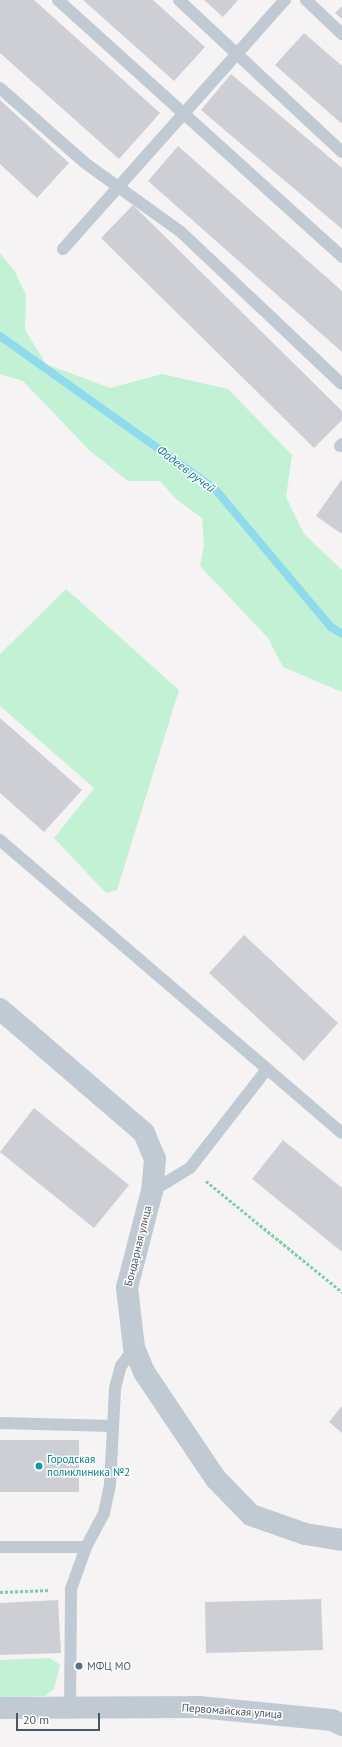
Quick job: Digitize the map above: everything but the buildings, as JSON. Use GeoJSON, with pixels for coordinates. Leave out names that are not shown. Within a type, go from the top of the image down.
{"type":"FeatureCollection","features":[{"type":"Feature","properties":{"kind":"street","name":"Бондарная улица"},"geometry":{"type":"LineString","coordinates":[[0,1009],[144,1133],[155,1159],[152,1191],[127,1288],[134,1348],[144,1372],[216,1479],[251,1515],[305,1534],[342,1540]]}},
{"type":"Feature","properties":{"kind":"street","name":"Первомайская улица"},"geometry":{"type":"LineString","coordinates":[[0,1708],[70,1709],[199,1707],[332,1720],[342,1725]]}},
{"type":"Feature","properties":{"kind":"lane"},"geometry":{"type":"LineString","coordinates":[[58,0],[184,116],[342,257]]}},
{"type":"Feature","properties":{"kind":"lane"},"geometry":{"type":"LineString","coordinates":[[179,0],[237,52],[342,152]]}},
{"type":"Feature","properties":{"kind":"lane"},"geometry":{"type":"LineString","coordinates":[[63,249],[117,185],[144,162],[237,52],[285,0]]}},
{"type":"Feature","properties":{"kind":"lane"},"geometry":{"type":"LineString","coordinates":[[306,0],[342,34]]}},
{"type":"Feature","properties":{"kind":"lane"},"geometry":{"type":"LineString","coordinates":[[0,88],[85,163],[181,232],[342,384]]}},
{"type":"Feature","properties":{"kind":"lane"},"geometry":{"type":"LineString","coordinates":[[0,840],[342,1133]]}},
{"type":"Feature","properties":{"kind":"lane"},"geometry":{"type":"LineString","coordinates":[[152,1191],[190,1168],[267,1069]]}},
{"type":"Feature","properties":{"kind":"lane"},"geometry":{"type":"LineString","coordinates":[[70,1709],[71,1589],[86,1547],[104,1513],[110,1484],[115,1388],[121,1366],[134,1348]]}},
{"type":"Feature","properties":{"kind":"lane"},"geometry":{"type":"LineString","coordinates":[[0,1423],[112,1426]]}},
{"type":"Feature","properties":{"kind":"lane"},"geometry":{"type":"LineString","coordinates":[[0,1547],[86,1547]]}},
{"type":"Feature","properties":{"kind":"path"},"geometry":{"type":"LineString","coordinates":[[190,1168],[342,1292]]}},
{"type":"Feature","properties":{"kind":"path"},"geometry":{"type":"LineString","coordinates":[[0,1592],[71,1589]]}},
{"type":"Feature","properties":{"kind":"green space"},"geometry":{"type":"Polygon","coordinates":[[[0,253],[14,270],[26,295],[25,330],[46,364],[110,388],[162,374],[228,389],[292,455],[286,497],[304,534],[342,570],[342,692],[283,667],[268,638],[200,566],[204,545],[202,518],[177,500],[160,481],[128,481],[90,451],[23,381],[0,374],[0,253]]]}},
{"type":"Feature","properties":{"kind":"green space"},"geometry":{"type":"Polygon","coordinates":[[[66,589],[179,690],[117,890],[106,893],[54,838],[94,788],[0,706],[0,654],[66,589]]]}},
{"type":"Feature","properties":{"kind":"green space"},"geometry":{"type":"Polygon","coordinates":[[[50,1658],[60,1665],[54,1689],[45,1696],[0,1697],[0,1660],[50,1658]]]}},
{"type":"Feature","properties":{"kind":"waterway","name":"Фадеев ручей"},"geometry":{"type":"LineString","coordinates":[[0,336],[215,489],[331,627],[342,634]]}},
{"type":"Feature","properties":{"kind":"place","name":"Городская поликлиника №2"},"geometry":{"type":"Point","coordinates":[39,1466]}},
{"type":"Feature","properties":{"kind":"place","name":"МФЦ МО"},"geometry":{"type":"Point","coordinates":[79,1666]}}]}
